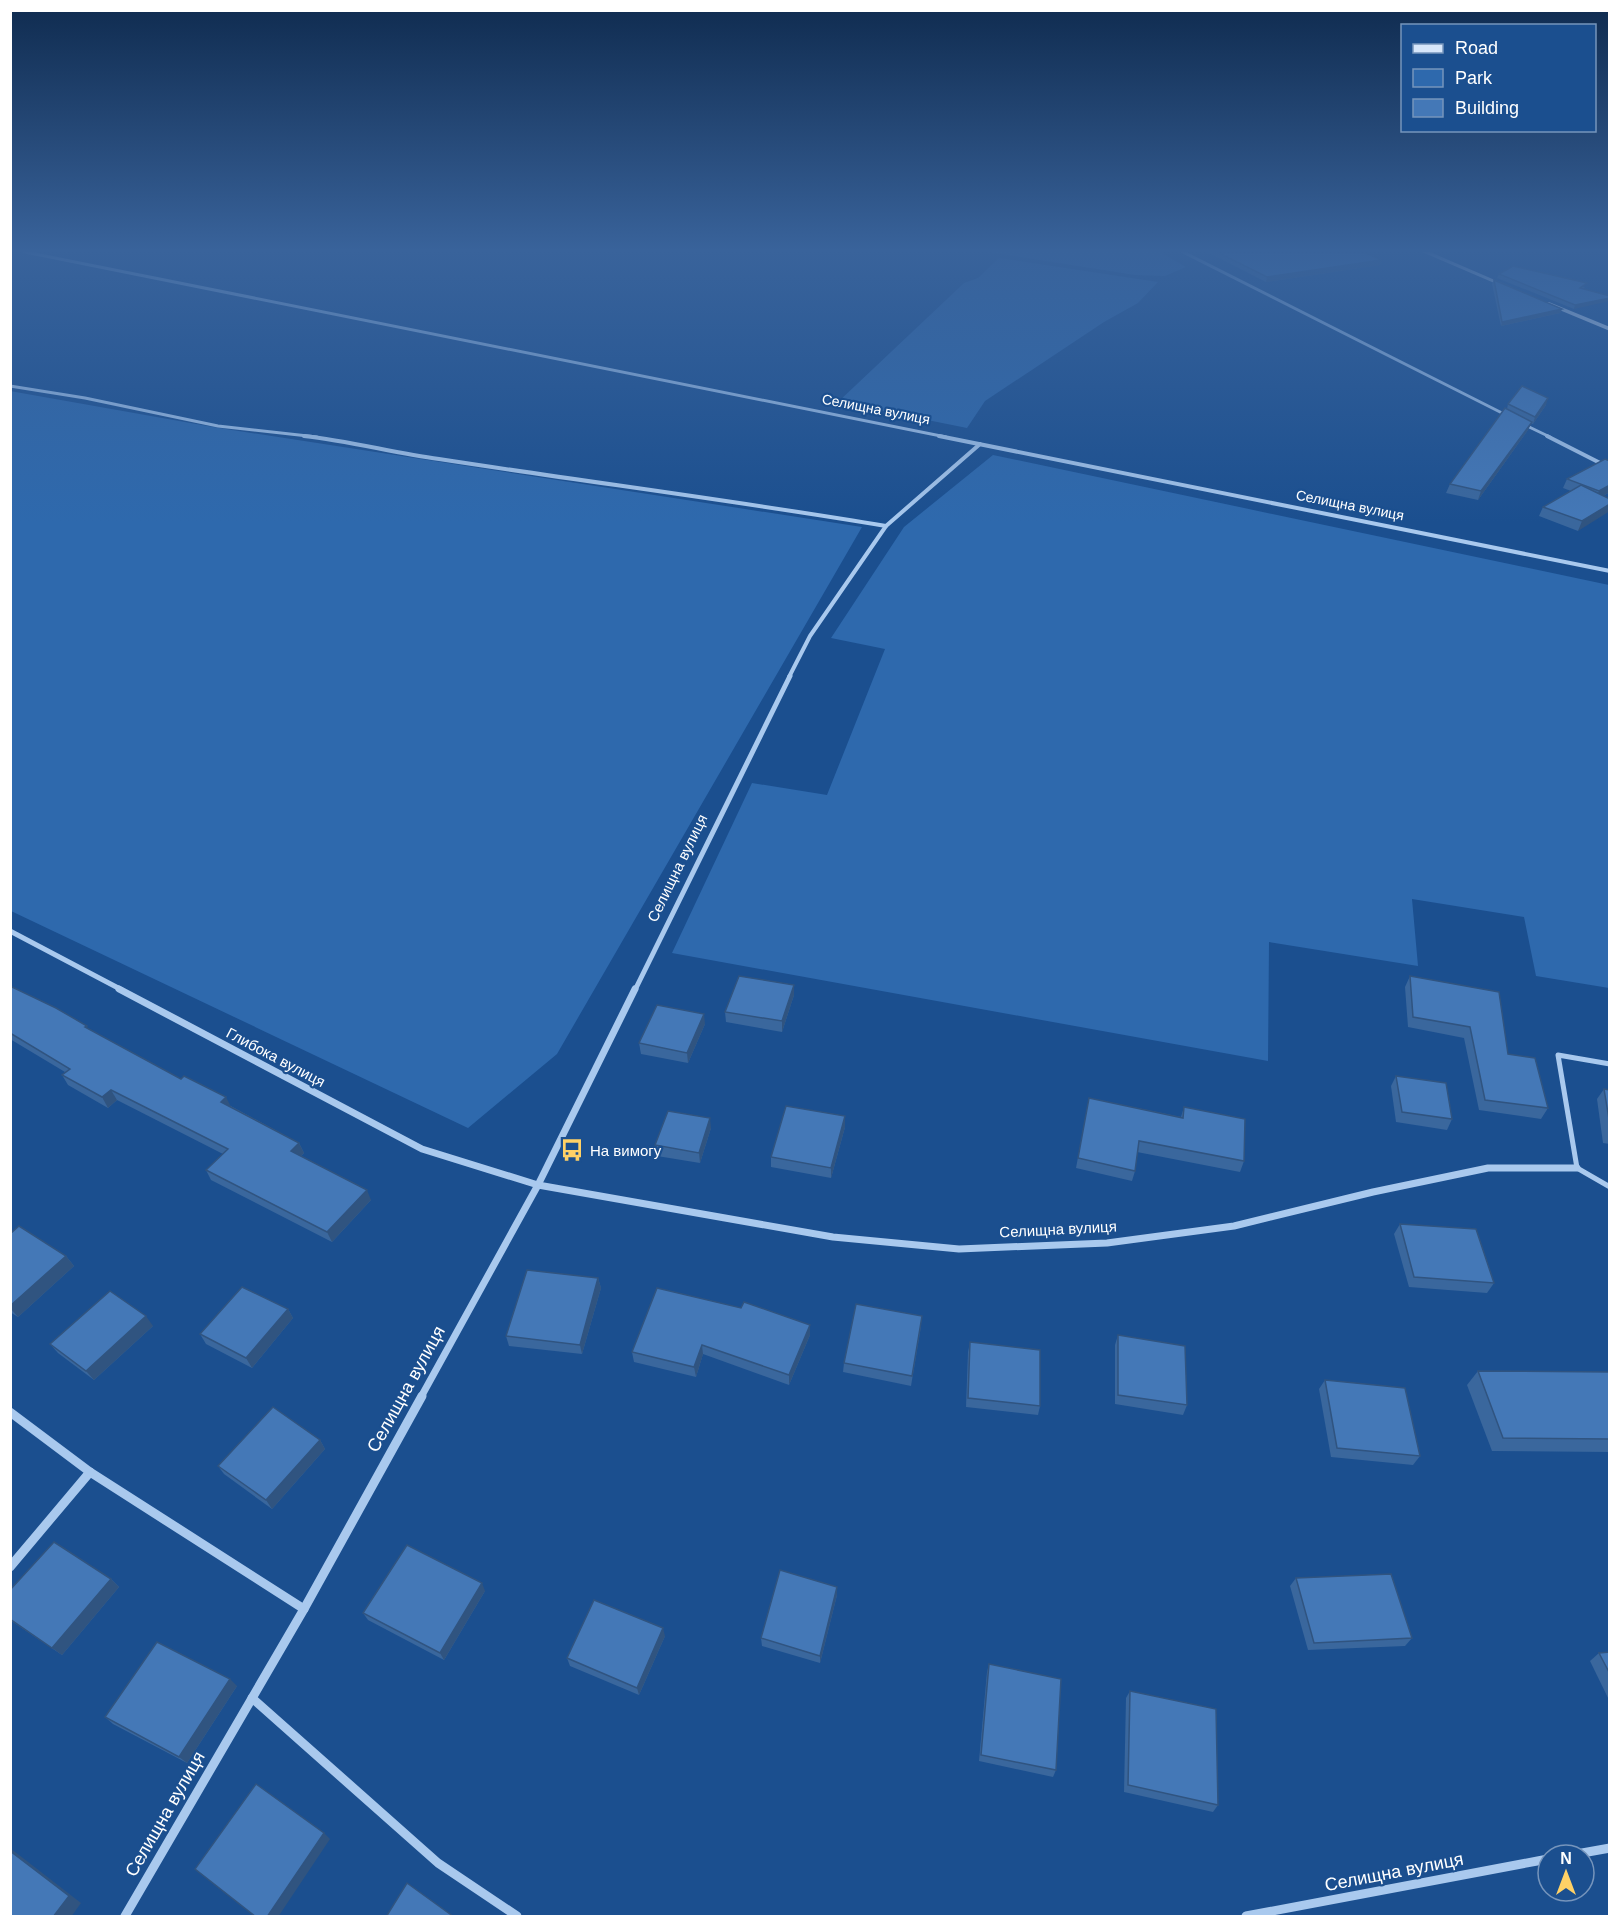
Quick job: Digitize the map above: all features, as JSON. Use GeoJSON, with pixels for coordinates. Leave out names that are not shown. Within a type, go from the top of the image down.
{"type":"FeatureCollection","features":[{"type":"Feature","properties":{"kind":"street","name":"Селищна вулиця"},"geometry":{"type":"LineString","coordinates":[[472,342],[1610,571]]}},
{"type":"Feature","properties":{"kind":"street"},"geometry":{"type":"LineString","coordinates":[[1361,342],[1610,468]]}},
{"type":"Feature","properties":{"kind":"street"},"geometry":{"type":"LineString","coordinates":[[10,386],[86,398],[218,426],[348,441],[436,459],[732,500],[886,526]]}},
{"type":"Feature","properties":{"kind":"street","name":"Селищна вулиця"},"geometry":{"type":"LineString","coordinates":[[125,1917],[304,1609],[538,1185],[810,636],[886,526],[980,444]]}},
{"type":"Feature","properties":{"kind":"street","name":"Глибока вулиця"},"geometry":{"type":"LineString","coordinates":[[10,931],[422,1149],[538,1185]]}},
{"type":"Feature","properties":{"kind":"street","name":"Селищна вулиця"},"geometry":{"type":"LineString","coordinates":[[538,1185],[833,1237],[959,1249],[1107,1243],[1234,1226],[1372,1192],[1488,1168],[1577,1168]]}},
{"type":"Feature","properties":{"kind":"street"},"geometry":{"type":"LineString","coordinates":[[10,1412],[90,1472],[304,1609]]}},
{"type":"Feature","properties":{"kind":"street"},"geometry":{"type":"LineString","coordinates":[[10,1567],[90,1472]]}},
{"type":"Feature","properties":{"kind":"street"},"geometry":{"type":"LineString","coordinates":[[252,1698],[438,1863],[518,1917]]}},
{"type":"Feature","properties":{"kind":"street","name":"Селищна вулиця"},"geometry":{"type":"LineString","coordinates":[[1246,1917],[1280,1913],[1536,1861]]}},
{"type":"Feature","properties":{"kind":"lane"},"geometry":{"type":"LineString","coordinates":[[1610,1064],[1558,1054],[1577,1168],[1610,1187]]}},
{"type":"Feature","properties":{"kind":"green space"},"geometry":{"type":"Polygon","coordinates":[[[902,342],[1074,342],[985,401],[967,428],[838,402],[902,342]]]}},
{"type":"Feature","properties":{"kind":"green space"},"geometry":{"type":"Polygon","coordinates":[[[10,391],[213,427],[862,527],[557,1054],[468,1128],[11,911],[10,391]]]}},
{"type":"Feature","properties":{"kind":"green space"},"geometry":{"type":"Polygon","coordinates":[[[993,455],[1609,585],[1609,988],[1536,976],[1524,917],[1412,899],[1418,966],[1269,942],[1268,1061],[672,953],[752,783],[827,795],[885,649],[831,638],[904,527],[993,455]]]}},
{"type":"Feature","properties":{"kind":"building"},"geometry":{"type":"Polygon","coordinates":[[[1522,386],[1548,398],[1535,417],[1508,404],[1522,386]]]}},
{"type":"Feature","properties":{"kind":"building"},"geometry":{"type":"Polygon","coordinates":[[[1505,408],[1532,422],[1481,491],[1450,484],[1505,408]]]}},
{"type":"Feature","properties":{"kind":"building"},"geometry":{"type":"Polygon","coordinates":[[[1605,459],[1610,461],[1610,485],[1599,491],[1567,479],[1605,459]]]}},
{"type":"Feature","properties":{"kind":"building"},"geometry":{"type":"Polygon","coordinates":[[[1581,485],[1610,499],[1610,504],[1582,521],[1543,507],[1581,485]]]}},
{"type":"Feature","properties":{"kind":"building"},"geometry":{"type":"Polygon","coordinates":[[[739,976],[794,985],[782,1021],[725,1012],[739,976]]]}},
{"type":"Feature","properties":{"kind":"building"},"geometry":{"type":"Polygon","coordinates":[[[1410,976],[1499,992],[1508,1054],[1535,1058],[1548,1108],[1485,1100],[1470,1027],[1413,1017],[1410,976]]]}},
{"type":"Feature","properties":{"kind":"building"},"geometry":{"type":"Polygon","coordinates":[[[10,986],[56,1008],[87,1026],[85,1027],[181,1079],[184,1076],[226,1097],[221,1102],[299,1143],[291,1151],[367,1190],[327,1232],[206,1170],[228,1149],[111,1090],[102,1097],[62,1075],[70,1069],[10,1033],[10,986]]]}},
{"type":"Feature","properties":{"kind":"building"},"geometry":{"type":"Polygon","coordinates":[[[657,1005],[704,1014],[687,1053],[639,1043],[657,1005]]]}},
{"type":"Feature","properties":{"kind":"building"},"geometry":{"type":"Polygon","coordinates":[[[1396,1076],[1446,1083],[1452,1119],[1402,1112],[1396,1076]]]}},
{"type":"Feature","properties":{"kind":"building"},"geometry":{"type":"Polygon","coordinates":[[[1604,1089],[1610,1090],[1610,1125],[1604,1089]]]}},
{"type":"Feature","properties":{"kind":"building"},"geometry":{"type":"Polygon","coordinates":[[[1089,1098],[1183,1118],[1184,1107],[1245,1119],[1244,1161],[1139,1141],[1135,1171],[1078,1158],[1089,1098]]]}},
{"type":"Feature","properties":{"kind":"building"},"geometry":{"type":"Polygon","coordinates":[[[786,1106],[845,1116],[831,1168],[771,1157],[786,1106]]]}},
{"type":"Feature","properties":{"kind":"building"},"geometry":{"type":"Polygon","coordinates":[[[668,1111],[710,1118],[699,1153],[655,1145],[668,1111]]]}},
{"type":"Feature","properties":{"kind":"building"},"geometry":{"type":"Polygon","coordinates":[[[1400,1224],[1476,1229],[1494,1283],[1414,1277],[1400,1224]]]}},
{"type":"Feature","properties":{"kind":"building"},"geometry":{"type":"Polygon","coordinates":[[[19,1226],[66,1256],[10,1306],[10,1234],[19,1226]]]}},
{"type":"Feature","properties":{"kind":"building"},"geometry":{"type":"Polygon","coordinates":[[[527,1270],[598,1278],[580,1345],[506,1336],[527,1270]]]}},
{"type":"Feature","properties":{"kind":"building"},"geometry":{"type":"Polygon","coordinates":[[[242,1287],[288,1309],[246,1358],[200,1334],[242,1287]]]}},
{"type":"Feature","properties":{"kind":"building"},"geometry":{"type":"Polygon","coordinates":[[[657,1288],[741,1308],[744,1302],[810,1325],[789,1375],[702,1345],[694,1367],[632,1352],[657,1288]]]}},
{"type":"Feature","properties":{"kind":"building"},"geometry":{"type":"Polygon","coordinates":[[[110,1291],[146,1316],[86,1371],[50,1344],[110,1291]]]}},
{"type":"Feature","properties":{"kind":"building"},"geometry":{"type":"Polygon","coordinates":[[[856,1304],[922,1316],[912,1376],[844,1363],[856,1304]]]}},
{"type":"Feature","properties":{"kind":"building"},"geometry":{"type":"Polygon","coordinates":[[[1118,1335],[1185,1346],[1187,1405],[1118,1395],[1118,1335]]]}},
{"type":"Feature","properties":{"kind":"building"},"geometry":{"type":"Polygon","coordinates":[[[970,1342],[1040,1350],[1040,1406],[968,1398],[970,1342]]]}},
{"type":"Feature","properties":{"kind":"building"},"geometry":{"type":"Polygon","coordinates":[[[1478,1371],[1610,1372],[1610,1439],[1503,1438],[1478,1371]]]}},
{"type":"Feature","properties":{"kind":"building"},"geometry":{"type":"Polygon","coordinates":[[[1325,1380],[1405,1388],[1420,1456],[1337,1448],[1325,1380]]]}},
{"type":"Feature","properties":{"kind":"building"},"geometry":{"type":"Polygon","coordinates":[[[273,1407],[320,1440],[266,1500],[218,1466],[273,1407]]]}},
{"type":"Feature","properties":{"kind":"building"},"geometry":{"type":"Polygon","coordinates":[[[54,1542],[111,1579],[52,1648],[10,1619],[10,1590],[54,1542]]]}},
{"type":"Feature","properties":{"kind":"building"},"geometry":{"type":"Polygon","coordinates":[[[407,1545],[482,1583],[440,1653],[363,1613],[407,1545]]]}},
{"type":"Feature","properties":{"kind":"building"},"geometry":{"type":"Polygon","coordinates":[[[780,1570],[837,1587],[820,1656],[761,1638],[780,1570]]]}},
{"type":"Feature","properties":{"kind":"building"},"geometry":{"type":"Polygon","coordinates":[[[1391,1574],[1412,1638],[1314,1643],[1296,1578],[1391,1574]]]}},
{"type":"Feature","properties":{"kind":"building"},"geometry":{"type":"Polygon","coordinates":[[[594,1600],[663,1628],[637,1688],[567,1658],[594,1600]]]}},
{"type":"Feature","properties":{"kind":"building"},"geometry":{"type":"Polygon","coordinates":[[[157,1642],[230,1679],[179,1757],[105,1717],[157,1642]]]}},
{"type":"Feature","properties":{"kind":"building"},"geometry":{"type":"Polygon","coordinates":[[[1610,1652],[1610,1674],[1599,1653],[1610,1652]]]}},
{"type":"Feature","properties":{"kind":"building"},"geometry":{"type":"Polygon","coordinates":[[[989,1664],[1061,1679],[1056,1770],[981,1755],[989,1664]]]}},
{"type":"Feature","properties":{"kind":"building"},"geometry":{"type":"Polygon","coordinates":[[[1130,1691],[1216,1709],[1218,1805],[1128,1785],[1130,1691]]]}},
{"type":"Feature","properties":{"kind":"building"},"geometry":{"type":"Polygon","coordinates":[[[256,1784],[324,1833],[267,1917],[256,1917],[195,1869],[256,1784]]]}},
{"type":"Feature","properties":{"kind":"building"},"geometry":{"type":"Polygon","coordinates":[[[10,1851],[69,1896],[53,1917],[10,1917],[10,1851]]]}},
{"type":"Feature","properties":{"kind":"building"},"geometry":{"type":"Polygon","coordinates":[[[407,1883],[454,1917],[386,1917],[407,1883]]]}},
{"type":"Feature","properties":{"kind":"place","name":"На вимогу"},"geometry":{"type":"Point","coordinates":[572,1150]}}]}
